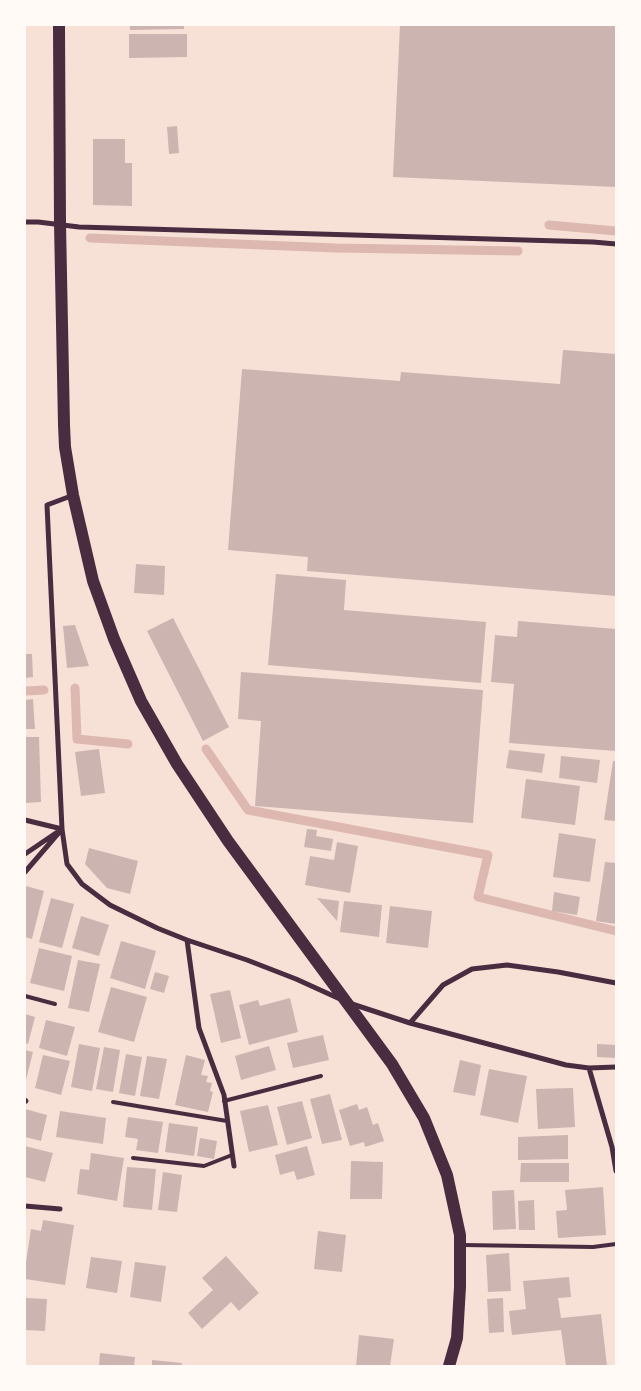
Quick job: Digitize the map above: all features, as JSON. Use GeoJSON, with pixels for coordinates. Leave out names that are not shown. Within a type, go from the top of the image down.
{"type":"FeatureCollection","features":[{"type":"Feature","properties":{"kind":"main road"},"geometry":{"type":"LineString","coordinates":[[59,25],[60,224],[65,447],[73,495],[94,581],[114,639],[141,701],[178,764],[228,841],[392,1064],[424,1118],[447,1175],[460,1235],[460,1287],[457,1338],[448,1366]]}},
{"type":"Feature","properties":{"kind":"street"},"geometry":{"type":"LineString","coordinates":[[25,222],[89,227],[616,244]]}},
{"type":"Feature","properties":{"kind":"street"},"geometry":{"type":"LineString","coordinates":[[73,495],[47,505],[62,829],[67,864],[82,884],[110,906],[157,928],[296,979],[347,1003],[410,1023],[566,1065],[589,1068],[616,1067]]}},
{"type":"Feature","properties":{"kind":"street"},"geometry":{"type":"LineString","coordinates":[[25,820],[62,829]]}},
{"type":"Feature","properties":{"kind":"street"},"geometry":{"type":"LineString","coordinates":[[25,854],[62,829]]}},
{"type":"Feature","properties":{"kind":"street"},"geometry":{"type":"LineString","coordinates":[[25,872],[62,829]]}},
{"type":"Feature","properties":{"kind":"street"},"geometry":{"type":"LineString","coordinates":[[187,940],[199,1028],[224,1095],[234,1166]]}},
{"type":"Feature","properties":{"kind":"street"},"geometry":{"type":"LineString","coordinates":[[410,1023],[443,985],[472,968],[508,964],[616,983]]}},
{"type":"Feature","properties":{"kind":"street"},"geometry":{"type":"LineString","coordinates":[[589,1068],[612,1147],[616,1171]]}},
{"type":"Feature","properties":{"kind":"street"},"geometry":{"type":"LineString","coordinates":[[25,1206],[60,1209]]}},
{"type":"Feature","properties":{"kind":"lane"},"geometry":{"type":"LineString","coordinates":[[25,996],[55,1004]]}},
{"type":"Feature","properties":{"kind":"lane"},"geometry":{"type":"LineString","coordinates":[[224,1101],[321,1076]]}},
{"type":"Feature","properties":{"kind":"lane"},"geometry":{"type":"LineString","coordinates":[[113,1102],[227,1121]]}},
{"type":"Feature","properties":{"kind":"lane"},"geometry":{"type":"LineString","coordinates":[[133,1158],[204,1166],[232,1155]]}},
{"type":"Feature","properties":{"kind":"lane"},"geometry":{"type":"LineString","coordinates":[[460,1245],[594,1247],[616,1244]]}},
{"type":"Feature","properties":{"kind":"building"},"geometry":{"type":"Polygon","coordinates":[[[130,25],[184,25],[184,29],[130,30],[130,25]]]}},
{"type":"Feature","properties":{"kind":"building"},"geometry":{"type":"Polygon","coordinates":[[[400,25],[616,25],[616,187],[393,177],[400,25]]]}},
{"type":"Feature","properties":{"kind":"building"},"geometry":{"type":"Polygon","coordinates":[[[129,34],[187,34],[187,57],[129,58],[129,34]]]}},
{"type":"Feature","properties":{"kind":"building"},"geometry":{"type":"Polygon","coordinates":[[[177,126],[179,153],[169,154],[167,127],[177,126]]]}},
{"type":"Feature","properties":{"kind":"building"},"geometry":{"type":"Polygon","coordinates":[[[93,139],[125,139],[125,163],[132,163],[132,206],[93,205],[93,139]]]}},
{"type":"Feature","properties":{"kind":"building"},"geometry":{"type":"Polygon","coordinates":[[[563,350],[616,354],[616,596],[307,571],[308,557],[228,550],[242,369],[400,381],[401,372],[560,384],[563,350]]]}},
{"type":"Feature","properties":{"kind":"building"},"geometry":{"type":"Polygon","coordinates":[[[136,564],[165,566],[164,595],[134,593],[136,564]]]}},
{"type":"Feature","properties":{"kind":"building"},"geometry":{"type":"Polygon","coordinates":[[[276,574],[346,580],[344,610],[486,622],[481,683],[268,665],[276,574]]]}},
{"type":"Feature","properties":{"kind":"building"},"geometry":{"type":"Polygon","coordinates":[[[173,618],[229,727],[203,741],[147,631],[173,618]]]}},
{"type":"Feature","properties":{"kind":"building"},"geometry":{"type":"Polygon","coordinates":[[[518,621],[616,629],[616,751],[509,743],[514,684],[491,682],[495,635],[517,637],[518,621]]]}},
{"type":"Feature","properties":{"kind":"building"},"geometry":{"type":"Polygon","coordinates":[[[75,625],[89,666],[67,668],[63,626],[75,625]]]}},
{"type":"Feature","properties":{"kind":"building"},"geometry":{"type":"Polygon","coordinates":[[[25,654],[32,654],[33,677],[25,678],[25,654]]]}},
{"type":"Feature","properties":{"kind":"building"},"geometry":{"type":"Polygon","coordinates":[[[241,672],[483,690],[473,823],[255,806],[261,721],[238,719],[241,672]]]}},
{"type":"Feature","properties":{"kind":"building"},"geometry":{"type":"Polygon","coordinates":[[[33,699],[35,729],[25,729],[25,700],[33,699]]]}},
{"type":"Feature","properties":{"kind":"building"},"geometry":{"type":"Polygon","coordinates":[[[25,737],[39,737],[41,802],[25,803],[25,737]]]}},
{"type":"Feature","properties":{"kind":"building"},"geometry":{"type":"Polygon","coordinates":[[[99,749],[105,793],[81,796],[75,752],[99,749]]]}},
{"type":"Feature","properties":{"kind":"building"},"geometry":{"type":"Polygon","coordinates":[[[509,750],[545,754],[542,773],[506,768],[509,750]]]}},
{"type":"Feature","properties":{"kind":"building"},"geometry":{"type":"Polygon","coordinates":[[[561,756],[600,760],[597,783],[559,778],[561,756]]]}},
{"type":"Feature","properties":{"kind":"building"},"geometry":{"type":"Polygon","coordinates":[[[613,761],[616,761],[616,821],[604,820],[613,761]]]}},
{"type":"Feature","properties":{"kind":"building"},"geometry":{"type":"Polygon","coordinates":[[[526,779],[580,786],[575,825],[521,818],[526,779]]]}},
{"type":"Feature","properties":{"kind":"building"},"geometry":{"type":"Polygon","coordinates":[[[307,829],[317,830],[316,836],[333,839],[331,851],[304,847],[307,829]]]}},
{"type":"Feature","properties":{"kind":"building"},"geometry":{"type":"Polygon","coordinates":[[[559,833],[596,839],[590,882],[553,877],[559,833]]]}},
{"type":"Feature","properties":{"kind":"building"},"geometry":{"type":"Polygon","coordinates":[[[337,842],[358,846],[350,893],[305,885],[310,856],[334,860],[337,842]]]}},
{"type":"Feature","properties":{"kind":"building"},"geometry":{"type":"Polygon","coordinates":[[[89,848],[138,861],[130,894],[107,888],[85,864],[89,848]]]}},
{"type":"Feature","properties":{"kind":"building"},"geometry":{"type":"Polygon","coordinates":[[[605,862],[616,863],[616,924],[596,921],[605,862]]]}},
{"type":"Feature","properties":{"kind":"building"},"geometry":{"type":"Polygon","coordinates":[[[26,886],[44,891],[32,939],[25,937],[26,886]]]}},
{"type":"Feature","properties":{"kind":"building"},"geometry":{"type":"Polygon","coordinates":[[[554,892],[580,897],[577,915],[552,911],[554,892]]]}},
{"type":"Feature","properties":{"kind":"building"},"geometry":{"type":"Polygon","coordinates":[[[51,898],[74,904],[62,948],[39,942],[51,898]]]}},
{"type":"Feature","properties":{"kind":"building"},"geometry":{"type":"Polygon","coordinates":[[[317,898],[339,901],[337,921],[317,898]]]}},
{"type":"Feature","properties":{"kind":"building"},"geometry":{"type":"Polygon","coordinates":[[[344,901],[382,905],[379,937],[340,932],[344,901]]]}},
{"type":"Feature","properties":{"kind":"building"},"geometry":{"type":"Polygon","coordinates":[[[390,906],[432,911],[428,948],[386,943],[390,906]]]}},
{"type":"Feature","properties":{"kind":"building"},"geometry":{"type":"Polygon","coordinates":[[[81,916],[109,925],[99,956],[72,948],[81,916]]]}},
{"type":"Feature","properties":{"kind":"building"},"geometry":{"type":"Polygon","coordinates":[[[121,941],[156,951],[145,989],[110,978],[121,941]]]}},
{"type":"Feature","properties":{"kind":"building"},"geometry":{"type":"Polygon","coordinates":[[[39,948],[72,956],[64,991],[30,983],[39,948]]]}},
{"type":"Feature","properties":{"kind":"building"},"geometry":{"type":"Polygon","coordinates":[[[78,960],[100,964],[89,1012],[68,1008],[78,960]]]}},
{"type":"Feature","properties":{"kind":"building"},"geometry":{"type":"Polygon","coordinates":[[[155,972],[169,976],[164,993],[150,989],[155,972]]]}},
{"type":"Feature","properties":{"kind":"building"},"geometry":{"type":"Polygon","coordinates":[[[111,987],[147,997],[134,1042],[98,1032],[111,987]]]}},
{"type":"Feature","properties":{"kind":"building"},"geometry":{"type":"Polygon","coordinates":[[[230,990],[241,1038],[221,1043],[210,994],[230,990]]]}},
{"type":"Feature","properties":{"kind":"building"},"geometry":{"type":"Polygon","coordinates":[[[290,998],[298,1032],[249,1045],[239,1005],[258,1000],[260,1006],[290,998]]]}},
{"type":"Feature","properties":{"kind":"building"},"geometry":{"type":"Polygon","coordinates":[[[25,1014],[35,1017],[28,1044],[25,1043],[25,1014]]]}},
{"type":"Feature","properties":{"kind":"building"},"geometry":{"type":"Polygon","coordinates":[[[46,1020],[75,1027],[67,1056],[39,1048],[46,1020]]]}},
{"type":"Feature","properties":{"kind":"building"},"geometry":{"type":"Polygon","coordinates":[[[323,1035],[329,1060],[293,1068],[287,1043],[323,1035]]]}},
{"type":"Feature","properties":{"kind":"building"},"geometry":{"type":"Polygon","coordinates":[[[79,1044],[100,1048],[92,1091],[71,1087],[79,1044]]]}},
{"type":"Feature","properties":{"kind":"building"},"geometry":{"type":"Polygon","coordinates":[[[597,1044],[616,1045],[616,1058],[597,1057],[597,1044]]]}},
{"type":"Feature","properties":{"kind":"building"},"geometry":{"type":"Polygon","coordinates":[[[269,1046],[276,1070],[241,1080],[235,1056],[269,1046]]]}},
{"type":"Feature","properties":{"kind":"building"},"geometry":{"type":"Polygon","coordinates":[[[104,1047],[120,1050],[113,1092],[96,1089],[104,1047]]]}},
{"type":"Feature","properties":{"kind":"building"},"geometry":{"type":"Polygon","coordinates":[[[25,1050],[33,1052],[26,1080],[25,1080],[25,1050]]]}},
{"type":"Feature","properties":{"kind":"building"},"geometry":{"type":"Polygon","coordinates":[[[126,1054],[142,1057],[135,1096],[119,1093],[126,1054]]]}},
{"type":"Feature","properties":{"kind":"building"},"geometry":{"type":"Polygon","coordinates":[[[43,1055],[70,1061],[61,1095],[35,1088],[43,1055]]]}},
{"type":"Feature","properties":{"kind":"building"},"geometry":{"type":"Polygon","coordinates":[[[186,1055],[205,1060],[201,1075],[208,1076],[206,1082],[212,1083],[210,1091],[213,1092],[208,1112],[175,1105],[186,1055]]]}},
{"type":"Feature","properties":{"kind":"building"},"geometry":{"type":"Polygon","coordinates":[[[147,1056],[167,1059],[159,1099],[140,1096],[147,1056]]]}},
{"type":"Feature","properties":{"kind":"building"},"geometry":{"type":"Polygon","coordinates":[[[460,1060],[481,1065],[475,1096],[453,1092],[460,1060]]]}},
{"type":"Feature","properties":{"kind":"building"},"geometry":{"type":"Polygon","coordinates":[[[489,1069],[527,1076],[518,1123],[480,1115],[489,1069]]]}},
{"type":"Feature","properties":{"kind":"building"},"geometry":{"type":"Polygon","coordinates":[[[573,1088],[575,1127],[538,1129],[536,1089],[573,1088]]]}},
{"type":"Feature","properties":{"kind":"building"},"geometry":{"type":"Polygon","coordinates":[[[330,1094],[342,1140],[322,1144],[310,1099],[330,1094]]]}},
{"type":"Feature","properties":{"kind":"building"},"geometry":{"type":"Polygon","coordinates":[[[302,1101],[312,1138],[287,1145],[277,1107],[302,1101]]]}},
{"type":"Feature","properties":{"kind":"building"},"geometry":{"type":"Polygon","coordinates":[[[357,1104],[359,1110],[367,1107],[373,1125],[378,1123],[384,1141],[365,1147],[364,1142],[350,1146],[339,1110],[357,1104]]]}},
{"type":"Feature","properties":{"kind":"building"},"geometry":{"type":"Polygon","coordinates":[[[268,1105],[278,1145],[249,1152],[240,1111],[268,1105]]]}},
{"type":"Feature","properties":{"kind":"building"},"geometry":{"type":"Polygon","coordinates":[[[25,1109],[47,1115],[41,1141],[25,1137],[25,1109]]]}},
{"type":"Feature","properties":{"kind":"building"},"geometry":{"type":"Polygon","coordinates":[[[60,1111],[106,1118],[103,1144],[56,1137],[60,1111]]]}},
{"type":"Feature","properties":{"kind":"building"},"geometry":{"type":"Polygon","coordinates":[[[128,1117],[163,1122],[158,1153],[136,1150],[138,1139],[125,1137],[128,1117]]]}},
{"type":"Feature","properties":{"kind":"building"},"geometry":{"type":"Polygon","coordinates":[[[169,1123],[198,1127],[194,1156],[165,1152],[169,1123]]]}},
{"type":"Feature","properties":{"kind":"building"},"geometry":{"type":"Polygon","coordinates":[[[568,1135],[568,1159],[518,1160],[518,1137],[568,1135]]]}},
{"type":"Feature","properties":{"kind":"building"},"geometry":{"type":"Polygon","coordinates":[[[200,1138],[217,1141],[214,1159],[197,1156],[200,1138]]]}},
{"type":"Feature","properties":{"kind":"building"},"geometry":{"type":"Polygon","coordinates":[[[25,1146],[53,1153],[45,1182],[25,1177],[25,1146]]]}},
{"type":"Feature","properties":{"kind":"building"},"geometry":{"type":"Polygon","coordinates":[[[307,1146],[315,1175],[297,1180],[294,1171],[280,1175],[275,1155],[307,1146]]]}},
{"type":"Feature","properties":{"kind":"building"},"geometry":{"type":"Polygon","coordinates":[[[91,1153],[124,1158],[117,1201],[77,1194],[80,1169],[89,1170],[91,1153]]]}},
{"type":"Feature","properties":{"kind":"building"},"geometry":{"type":"Polygon","coordinates":[[[351,1161],[383,1162],[382,1199],[350,1199],[351,1161]]]}},
{"type":"Feature","properties":{"kind":"building"},"geometry":{"type":"Polygon","coordinates":[[[521,1163],[569,1163],[569,1182],[520,1182],[521,1163]]]}},
{"type":"Feature","properties":{"kind":"building"},"geometry":{"type":"Polygon","coordinates":[[[127,1167],[156,1169],[152,1210],[123,1207],[127,1167]]]}},
{"type":"Feature","properties":{"kind":"building"},"geometry":{"type":"Polygon","coordinates":[[[163,1172],[182,1175],[177,1212],[158,1210],[163,1172]]]}},
{"type":"Feature","properties":{"kind":"building"},"geometry":{"type":"Polygon","coordinates":[[[603,1187],[606,1235],[558,1238],[556,1211],[567,1210],[565,1190],[603,1187]]]}},
{"type":"Feature","properties":{"kind":"building"},"geometry":{"type":"Polygon","coordinates":[[[514,1190],[516,1229],[493,1230],[492,1191],[514,1190]]]}},
{"type":"Feature","properties":{"kind":"building"},"geometry":{"type":"Polygon","coordinates":[[[534,1200],[535,1230],[519,1230],[518,1201],[534,1200]]]}},
{"type":"Feature","properties":{"kind":"building"},"geometry":{"type":"Polygon","coordinates":[[[43,1220],[74,1225],[65,1285],[25,1279],[31,1229],[41,1231],[43,1220]]]}},
{"type":"Feature","properties":{"kind":"building"},"geometry":{"type":"Polygon","coordinates":[[[318,1231],[346,1235],[342,1272],[314,1269],[318,1231]]]}},
{"type":"Feature","properties":{"kind":"building"},"geometry":{"type":"Polygon","coordinates":[[[509,1253],[511,1291],[488,1292],[486,1255],[509,1253]]]}},
{"type":"Feature","properties":{"kind":"building"},"geometry":{"type":"Polygon","coordinates":[[[226,1256],[259,1293],[239,1311],[231,1302],[202,1329],[188,1313],[213,1290],[202,1278],[226,1256]]]}},
{"type":"Feature","properties":{"kind":"building"},"geometry":{"type":"Polygon","coordinates":[[[91,1257],[122,1261],[117,1293],[86,1288],[91,1257]]]}},
{"type":"Feature","properties":{"kind":"building"},"geometry":{"type":"Polygon","coordinates":[[[135,1262],[166,1266],[161,1302],[130,1297],[135,1262]]]}},
{"type":"Feature","properties":{"kind":"building"},"geometry":{"type":"Polygon","coordinates":[[[569,1277],[571,1297],[558,1298],[561,1318],[601,1314],[607,1366],[566,1366],[561,1330],[512,1335],[509,1311],[526,1309],[523,1281],[569,1277]]]}},
{"type":"Feature","properties":{"kind":"building"},"geometry":{"type":"Polygon","coordinates":[[[25,1298],[47,1299],[45,1331],[25,1330],[25,1298]]]}},
{"type":"Feature","properties":{"kind":"building"},"geometry":{"type":"Polygon","coordinates":[[[503,1298],[504,1332],[489,1333],[487,1299],[503,1298]]]}},
{"type":"Feature","properties":{"kind":"building"},"geometry":{"type":"Polygon","coordinates":[[[359,1335],[394,1339],[390,1366],[356,1366],[359,1335]]]}},
{"type":"Feature","properties":{"kind":"building"},"geometry":{"type":"Polygon","coordinates":[[[100,1353],[135,1357],[134,1366],[99,1366],[100,1353]]]}},
{"type":"Feature","properties":{"kind":"building"},"geometry":{"type":"Polygon","coordinates":[[[152,1360],[182,1363],[181,1366],[152,1366],[152,1360]]]}},
{"type":"Feature","properties":{"kind":"waterway"},"geometry":{"type":"LineString","coordinates":[[549,225],[616,231]]}},
{"type":"Feature","properties":{"kind":"waterway"},"geometry":{"type":"LineString","coordinates":[[90,238],[336,248],[518,251]]}},
{"type":"Feature","properties":{"kind":"waterway"},"geometry":{"type":"LineString","coordinates":[[75,688],[77,739],[128,744]]}},
{"type":"Feature","properties":{"kind":"waterway"},"geometry":{"type":"LineString","coordinates":[[25,691],[44,690]]}},
{"type":"Feature","properties":{"kind":"waterway"},"geometry":{"type":"LineString","coordinates":[[206,749],[248,810],[488,855],[478,897],[616,931]]}}]}
